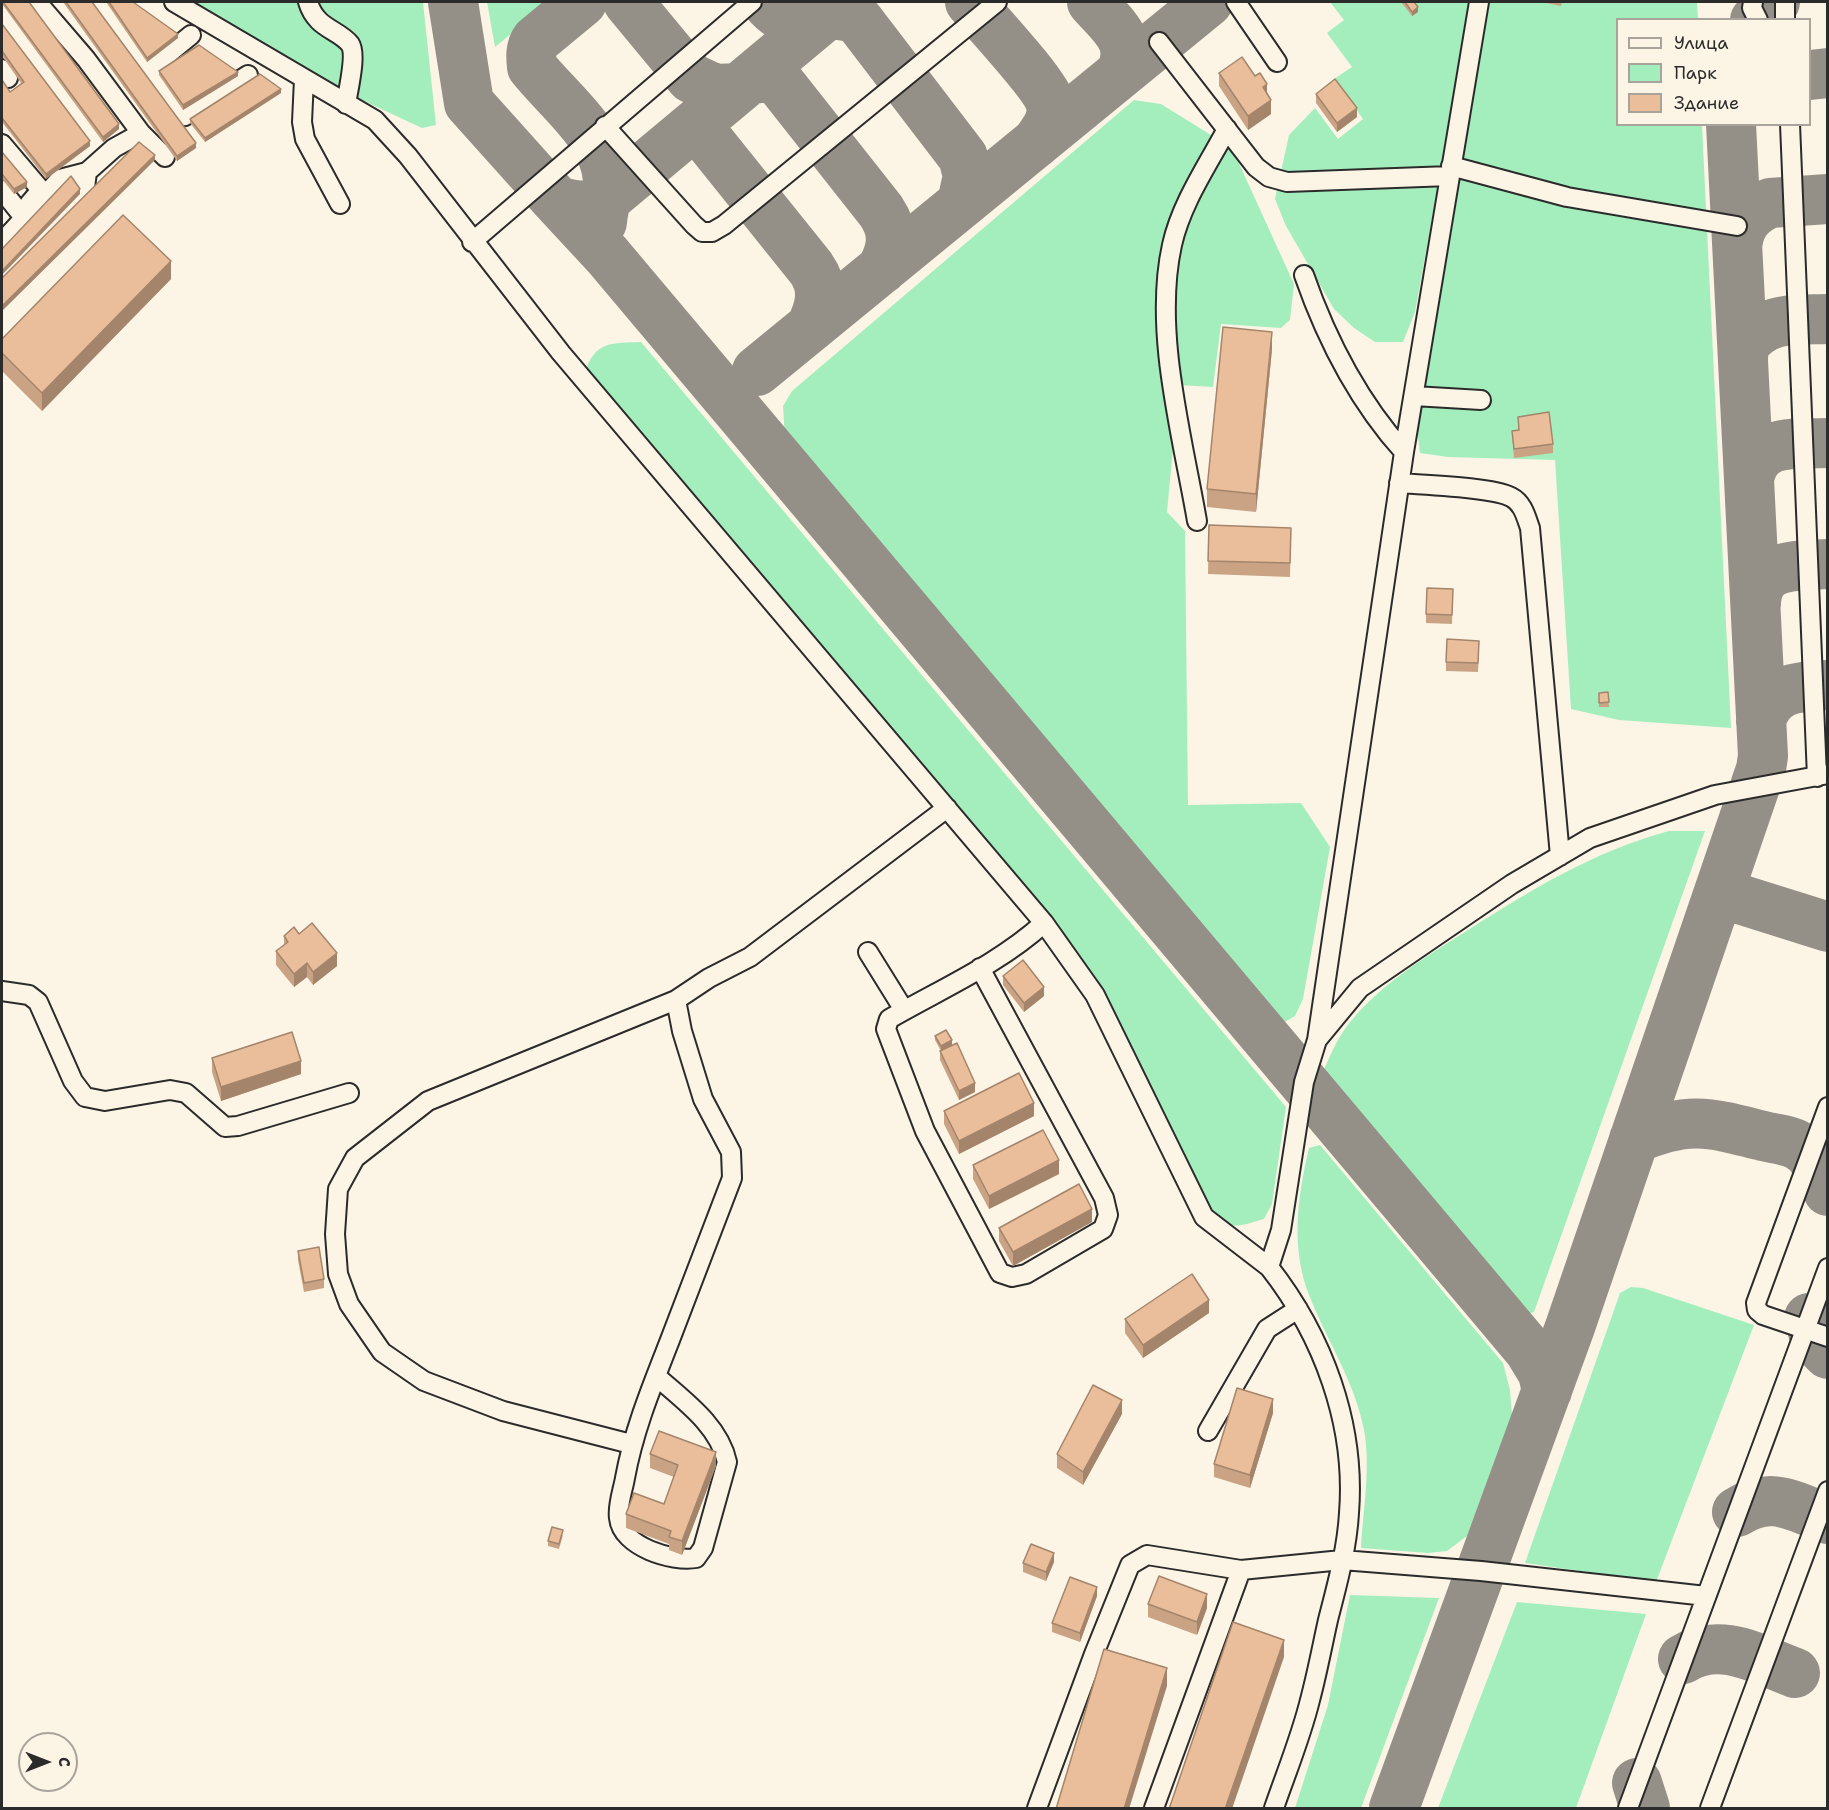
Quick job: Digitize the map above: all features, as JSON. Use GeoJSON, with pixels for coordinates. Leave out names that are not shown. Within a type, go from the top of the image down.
{"type":"FeatureCollection","features":[{"type":"Feature","properties":{"kind":"lane"},"geometry":{"type":"LineString","coordinates":[[37,2],[86,59],[141,133],[165,157]]}},
{"type":"Feature","properties":{"kind":"lane"},"geometry":{"type":"LineString","coordinates":[[100,2],[171,106],[185,116],[248,75]]}},
{"type":"Feature","properties":{"kind":"lane"},"geometry":{"type":"LineString","coordinates":[[174,2],[375,120],[408,156],[472,242],[561,353],[1044,923],[1095,995],[1204,1217],[1269,1267],[1290,1294],[1316,1342],[1337,1393],[1346,1441],[1349,1512],[1342,1560],[1310,1702],[1274,1809]]}},
{"type":"Feature","properties":{"kind":"lane"},"geometry":{"type":"LineString","coordinates":[[308,2],[319,21],[350,44],[353,56],[346,104]]}},
{"type":"Feature","properties":{"kind":"lane"},"geometry":{"type":"LineString","coordinates":[[472,242],[752,2]]}},
{"type":"Feature","properties":{"kind":"lane"},"geometry":{"type":"LineString","coordinates":[[605,126],[694,225],[702,232],[712,232],[757,199],[997,2]]}},
{"type":"Feature","properties":{"kind":"lane"},"geometry":{"type":"LineString","coordinates":[[1236,2],[1277,62]]}},
{"type":"Feature","properties":{"kind":"lane"},"geometry":{"type":"LineString","coordinates":[[1269,1267],[1281,1230],[1304,1082],[1317,1040],[1399,483],[1479,2]]}},
{"type":"Feature","properties":{"kind":"lane"},"geometry":{"type":"LineString","coordinates":[[1753,2],[1752,8],[1757,18]]}},
{"type":"Feature","properties":{"kind":"lane"},"geometry":{"type":"LineString","coordinates":[[1785,2],[1785,18]]}},
{"type":"Feature","properties":{"kind":"lane"},"geometry":{"type":"LineString","coordinates":[[147,71],[191,35]]}},
{"type":"Feature","properties":{"kind":"lane"},"geometry":{"type":"LineString","coordinates":[[1159,42],[1257,167],[1269,177],[1287,182],[1451,171],[1567,197],[1737,226]]}},
{"type":"Feature","properties":{"kind":"lane"},"geometry":{"type":"LineString","coordinates":[[304,79],[302,122],[305,139],[340,204]]}},
{"type":"Feature","properties":{"kind":"lane"},"geometry":{"type":"LineString","coordinates":[[1317,1040],[1360,988],[1512,885],[1590,838],[1715,795],[1822,775],[1790,126]]}},
{"type":"Feature","properties":{"kind":"lane"},"geometry":{"type":"LineString","coordinates":[[1197,521],[1170,365],[1165,295],[1172,243],[1187,202],[1227,129]]}},
{"type":"Feature","properties":{"kind":"lane"},"geometry":{"type":"LineString","coordinates":[[2,242],[60,179],[87,172],[114,148],[141,133]]}},
{"type":"Feature","properties":{"kind":"lane"},"geometry":{"type":"LineString","coordinates":[[2,144],[41,190],[2,233]]}},
{"type":"Feature","properties":{"kind":"lane"},"geometry":{"type":"LineString","coordinates":[[2,279],[84,196],[87,172]]}},
{"type":"Feature","properties":{"kind":"lane"},"geometry":{"type":"LineString","coordinates":[[2,190],[21,214]]}},
{"type":"Feature","properties":{"kind":"lane"},"geometry":{"type":"LineString","coordinates":[[1304,275],[1320,321],[1334,346],[1381,426],[1404,452]]}},
{"type":"Feature","properties":{"kind":"lane"},"geometry":{"type":"LineString","coordinates":[[1414,396],[1480,400]]}},
{"type":"Feature","properties":{"kind":"lane"},"geometry":{"type":"LineString","coordinates":[[1399,483],[1494,492],[1512,497],[1524,509],[1530,528],[1560,856]]}},
{"type":"Feature","properties":{"kind":"lane"},"geometry":{"type":"LineString","coordinates":[[631,1444],[503,1411],[424,1381],[382,1352],[349,1304],[338,1274],[335,1234],[338,1190],[355,1158],[428,1101],[676,1000],[709,978],[750,957],[946,808]]}},
{"type":"Feature","properties":{"kind":"lane"},"geometry":{"type":"LineString","coordinates":[[980,968],[1098,1188],[1108,1215],[1103,1229],[1026,1274],[1012,1277],[1000,1273],[925,1131],[886,1029],[889,1019],[980,968],[1026,939],[1044,923]]}},
{"type":"Feature","properties":{"kind":"lane"},"geometry":{"type":"LineString","coordinates":[[868,952],[903,1010]]}},
{"type":"Feature","properties":{"kind":"lane"},"geometry":{"type":"LineString","coordinates":[[2,991],[29,995],[38,1002],[73,1081],[85,1097],[105,1101],[170,1090],[186,1093],[225,1127],[238,1126],[349,1093]]}},
{"type":"Feature","properties":{"kind":"lane"},"geometry":{"type":"LineString","coordinates":[[656,1376],[715,1431],[724,1447],[727,1462],[703,1548],[696,1558],[683,1560],[646,1549],[629,1539],[621,1528],[618,1516],[631,1444],[656,1376],[732,1178],[731,1152],[702,1099],[682,1031],[676,1000]]}},
{"type":"Feature","properties":{"kind":"lane"},"geometry":{"type":"LineString","coordinates":[[1827,1107],[1756,1303],[1757,1310],[1763,1315],[1827,1336]]}},
{"type":"Feature","properties":{"kind":"lane"},"geometry":{"type":"LineString","coordinates":[[1628,1809],[1827,1268]]}},
{"type":"Feature","properties":{"kind":"lane"},"geometry":{"type":"LineString","coordinates":[[1208,1431],[1267,1329],[1298,1309]]}},
{"type":"Feature","properties":{"kind":"lane"},"geometry":{"type":"LineString","coordinates":[[1710,1809],[1827,1491]]}},
{"type":"Feature","properties":{"kind":"lane"},"geometry":{"type":"LineString","coordinates":[[1037,1809],[1094,1654],[1130,1565],[1147,1555],[1241,1570],[1342,1560],[1481,1570],[1706,1596]]}},
{"type":"Feature","properties":{"kind":"lane"},"geometry":{"type":"LineString","coordinates":[[1154,1809],[1241,1570]]}},
{"type":"Feature","properties":{"kind":"green space"},"geometry":{"type":"Polygon","coordinates":[[[185,2],[423,2],[436,125],[422,128],[315,78],[185,2]]]}},
{"type":"Feature","properties":{"kind":"green space"},"geometry":{"type":"Polygon","coordinates":[[[487,2],[550,2],[495,47],[487,2]]]}},
{"type":"Feature","properties":{"kind":"green space"},"geometry":{"type":"Polygon","coordinates":[[[1330,2],[1471,2],[1415,312],[1403,342],[1375,342],[1354,328],[1334,309],[1286,226],[1275,199],[1289,135],[1315,108],[1338,139],[1363,119],[1334,79],[1352,67],[1327,33],[1344,20],[1330,2]]]}},
{"type":"Feature","properties":{"kind":"green space"},"geometry":{"type":"Polygon","coordinates":[[[1489,2],[1697,2],[1698,18],[1616,18],[1616,126],[1702,126],[1731,728],[1619,720],[1571,709],[1555,460],[1448,457],[1420,453],[1417,428],[1489,2]]]}},
{"type":"Feature","properties":{"kind":"green space"},"geometry":{"type":"Polygon","coordinates":[[[1134,100],[1161,104],[1232,148],[1294,284],[1290,320],[1281,328],[1221,324],[1213,387],[1179,385],[1167,512],[1185,531],[1188,805],[1301,803],[1330,847],[1303,999],[1295,1016],[1278,1026],[785,438],[783,406],[792,391],[1134,100]]]}},
{"type":"Feature","properties":{"kind":"green space"},"geometry":{"type":"Polygon","coordinates":[[[641,342],[1286,1107],[1272,1204],[1264,1219],[1232,1225],[1220,1220],[1206,1206],[1087,971],[1052,918],[585,372],[599,349],[613,344],[641,342]]]}},
{"type":"Feature","properties":{"kind":"green space"},"geometry":{"type":"Polygon","coordinates":[[[1669,831],[1705,831],[1534,1312],[1523,1315],[1320,1079],[1335,1045],[1347,1026],[1372,998],[1417,963],[1513,902],[1563,874],[1614,849],[1669,831]]]}},
{"type":"Feature","properties":{"kind":"green space"},"geometry":{"type":"Polygon","coordinates":[[[1320,1145],[1503,1363],[1510,1390],[1512,1415],[1467,1536],[1447,1551],[1428,1553],[1361,1548],[1367,1474],[1364,1430],[1348,1380],[1304,1281],[1298,1243],[1301,1186],[1309,1148],[1320,1145]]]}},
{"type":"Feature","properties":{"kind":"green space"},"geometry":{"type":"Polygon","coordinates":[[[1631,1287],[1643,1288],[1754,1325],[1656,1582],[1525,1563],[1620,1293],[1631,1287]]]}},
{"type":"Feature","properties":{"kind":"green space"},"geometry":{"type":"Polygon","coordinates":[[[1350,1595],[1439,1598],[1361,1808],[1295,1808],[1328,1705],[1350,1595]]]}},
{"type":"Feature","properties":{"kind":"green space"},"geometry":{"type":"Polygon","coordinates":[[[1517,1602],[1646,1614],[1576,1808],[1438,1808],[1517,1602]]]}},
{"type":"Feature","properties":{"kind":"building"},"geometry":{"type":"Polygon","coordinates":[[[3,2],[29,2],[119,124],[103,137],[3,2]]]}},
{"type":"Feature","properties":{"kind":"building"},"geometry":{"type":"Polygon","coordinates":[[[66,2],[92,2],[196,143],[177,156],[66,2]]]}},
{"type":"Feature","properties":{"kind":"building"},"geometry":{"type":"Polygon","coordinates":[[[109,2],[133,2],[178,34],[147,58],[109,2]]]}},
{"type":"Feature","properties":{"kind":"building"},"geometry":{"type":"Polygon","coordinates":[[[1405,2],[1414,2],[1418,7],[1412,12],[1405,2]]]}},
{"type":"Feature","properties":{"kind":"building"},"geometry":{"type":"Polygon","coordinates":[[[2,24],[90,141],[46,174],[2,118],[2,80],[10,92],[24,82],[2,51],[2,24]]]}},
{"type":"Feature","properties":{"kind":"building"},"geometry":{"type":"Polygon","coordinates":[[[199,45],[238,72],[183,105],[159,71],[199,45]]]}},
{"type":"Feature","properties":{"kind":"building"},"geometry":{"type":"Polygon","coordinates":[[[1242,57],[1255,76],[1260,73],[1267,84],[1263,87],[1271,100],[1248,116],[1219,73],[1242,57]]]}},
{"type":"Feature","properties":{"kind":"building"},"geometry":{"type":"Polygon","coordinates":[[[260,74],[281,89],[205,138],[190,119],[260,74]]]}},
{"type":"Feature","properties":{"kind":"building"},"geometry":{"type":"Polygon","coordinates":[[[1335,79],[1357,108],[1337,123],[1316,94],[1335,79]]]}},
{"type":"Feature","properties":{"kind":"building"},"geometry":{"type":"Polygon","coordinates":[[[139,142],[155,155],[2,306],[2,278],[139,142]]]}},
{"type":"Feature","properties":{"kind":"building"},"geometry":{"type":"Polygon","coordinates":[[[2,152],[27,182],[14,189],[2,174],[2,152]]]}},
{"type":"Feature","properties":{"kind":"building"},"geometry":{"type":"Polygon","coordinates":[[[71,176],[80,189],[2,271],[2,249],[71,176]]]}},
{"type":"Feature","properties":{"kind":"building"},"geometry":{"type":"Polygon","coordinates":[[[123,215],[171,261],[42,393],[2,353],[2,339],[123,215]]]}},
{"type":"Feature","properties":{"kind":"building"},"geometry":{"type":"Polygon","coordinates":[[[1223,327],[1272,332],[1256,494],[1207,489],[1223,327]]]}},
{"type":"Feature","properties":{"kind":"building"},"geometry":{"type":"Polygon","coordinates":[[[1549,412],[1553,444],[1514,449],[1512,431],[1519,430],[1518,417],[1549,412]]]}},
{"type":"Feature","properties":{"kind":"building"},"geometry":{"type":"Polygon","coordinates":[[[1209,525],[1291,528],[1290,563],[1208,561],[1209,525]]]}},
{"type":"Feature","properties":{"kind":"building"},"geometry":{"type":"Polygon","coordinates":[[[1427,588],[1453,589],[1452,615],[1426,614],[1427,588]]]}},
{"type":"Feature","properties":{"kind":"building"},"geometry":{"type":"Polygon","coordinates":[[[1447,639],[1479,641],[1478,663],[1446,662],[1447,639]]]}},
{"type":"Feature","properties":{"kind":"building"},"geometry":{"type":"Polygon","coordinates":[[[1608,692],[1609,702],[1599,703],[1599,693],[1608,692]]]}},
{"type":"Feature","properties":{"kind":"building"},"geometry":{"type":"Polygon","coordinates":[[[312,923],[337,953],[313,972],[307,963],[294,974],[276,951],[288,942],[284,936],[294,927],[299,934],[312,923]]]}},
{"type":"Feature","properties":{"kind":"building"},"geometry":{"type":"Polygon","coordinates":[[[1023,960],[1044,987],[1024,1003],[1003,976],[1023,960]]]}},
{"type":"Feature","properties":{"kind":"building"},"geometry":{"type":"Polygon","coordinates":[[[946,1030],[952,1040],[941,1046],[935,1036],[946,1030]]]}},
{"type":"Feature","properties":{"kind":"building"},"geometry":{"type":"Polygon","coordinates":[[[292,1032],[301,1061],[221,1087],[212,1058],[292,1032]]]}},
{"type":"Feature","properties":{"kind":"building"},"geometry":{"type":"Polygon","coordinates":[[[957,1043],[975,1083],[959,1091],[940,1051],[957,1043]]]}},
{"type":"Feature","properties":{"kind":"building"},"geometry":{"type":"Polygon","coordinates":[[[1019,1073],[1034,1103],[959,1141],[944,1111],[1019,1073]]]}},
{"type":"Feature","properties":{"kind":"building"},"geometry":{"type":"Polygon","coordinates":[[[1043,1130],[1059,1160],[989,1196],[973,1165],[1043,1130]]]}},
{"type":"Feature","properties":{"kind":"building"},"geometry":{"type":"Polygon","coordinates":[[[1079,1184],[1092,1209],[1013,1252],[999,1228],[1079,1184]]]}},
{"type":"Feature","properties":{"kind":"building"},"geometry":{"type":"Polygon","coordinates":[[[319,1247],[324,1279],[304,1283],[298,1251],[319,1247]]]}},
{"type":"Feature","properties":{"kind":"building"},"geometry":{"type":"Polygon","coordinates":[[[1192,1274],[1209,1300],[1143,1345],[1125,1319],[1192,1274]]]}},
{"type":"Feature","properties":{"kind":"building"},"geometry":{"type":"Polygon","coordinates":[[[1093,1385],[1122,1400],[1083,1472],[1057,1454],[1093,1385]]]}},
{"type":"Feature","properties":{"kind":"building"},"geometry":{"type":"Polygon","coordinates":[[[1237,1388],[1273,1399],[1250,1475],[1214,1464],[1237,1388]]]}},
{"type":"Feature","properties":{"kind":"building"},"geometry":{"type":"Polygon","coordinates":[[[659,1431],[716,1452],[682,1541],[669,1537],[671,1531],[626,1514],[634,1493],[664,1504],[678,1465],[650,1454],[659,1431]]]}},
{"type":"Feature","properties":{"kind":"building"},"geometry":{"type":"Polygon","coordinates":[[[552,1527],[563,1530],[559,1544],[548,1541],[552,1527]]]}},
{"type":"Feature","properties":{"kind":"building"},"geometry":{"type":"Polygon","coordinates":[[[1031,1544],[1054,1553],[1046,1572],[1023,1563],[1031,1544]]]}},
{"type":"Feature","properties":{"kind":"building"},"geometry":{"type":"Polygon","coordinates":[[[1159,1576],[1207,1594],[1197,1622],[1148,1604],[1159,1576]]]}},
{"type":"Feature","properties":{"kind":"building"},"geometry":{"type":"Polygon","coordinates":[[[1070,1577],[1097,1587],[1080,1633],[1052,1623],[1070,1577]]]}},
{"type":"Feature","properties":{"kind":"building"},"geometry":{"type":"Polygon","coordinates":[[[1233,1622],[1284,1640],[1225,1809],[1169,1809],[1233,1622]]]}},
{"type":"Feature","properties":{"kind":"building"},"geometry":{"type":"Polygon","coordinates":[[[1104,1649],[1167,1668],[1124,1809],[1056,1809],[1104,1649]]]}},
{"type":"Feature","properties":{"kind":"taxiway"},"geometry":{"type":"LineString","coordinates":[[453,2],[469,103],[556,200],[581,206],[606,199],[842,2]]}},
{"type":"Feature","properties":{"kind":"taxiway"},"geometry":{"type":"LineString","coordinates":[[582,2],[536,40],[531,57],[532,67],[579,119],[599,149],[608,181],[602,222]]}},
{"type":"Feature","properties":{"kind":"taxiway"},"geometry":{"type":"LineString","coordinates":[[628,2],[691,78],[715,89],[739,88]]}},
{"type":"Feature","properties":{"kind":"taxiway"},"geometry":{"type":"LineString","coordinates":[[766,2],[789,19],[800,20],[834,15],[846,16],[859,21],[963,157],[968,176],[962,203]]}},
{"type":"Feature","properties":{"kind":"taxiway"},"geometry":{"type":"LineString","coordinates":[[970,2],[1028,69],[1047,96],[1051,105],[1051,116],[1048,126],[1036,143]]}},
{"type":"Feature","properties":{"kind":"taxiway"},"geometry":{"type":"LineString","coordinates":[[1092,2],[1114,26],[1124,43],[1126,52],[1120,74]]}},
{"type":"Feature","properties":{"kind":"taxiway"},"geometry":{"type":"LineString","coordinates":[[757,371],[1208,2]]}},
{"type":"Feature","properties":{"kind":"taxiway"},"geometry":{"type":"LineString","coordinates":[[1757,18],[1775,2]]}},
{"type":"Feature","properties":{"kind":"taxiway"},"geometry":{"type":"LineString","coordinates":[[1811,75],[1828,73]]}},
{"type":"Feature","properties":{"kind":"taxiway"},"geometry":{"type":"LineString","coordinates":[[750,79],[770,77],[780,83],[881,211],[889,226],[891,240],[882,269]]}},
{"type":"Feature","properties":{"kind":"taxiway"},"geometry":{"type":"LineString","coordinates":[[1394,1808],[1570,1327],[1761,769],[1763,756],[1731,126]]}},
{"type":"Feature","properties":{"kind":"taxiway"},"geometry":{"type":"LineString","coordinates":[[680,137],[693,132],[705,136],[811,268],[820,290],[819,304],[811,327]]}},
{"type":"Feature","properties":{"kind":"taxiway"},"geometry":{"type":"LineString","coordinates":[[1738,241],[1739,234],[1748,218],[1770,203],[1828,199]]}},
{"type":"Feature","properties":{"kind":"taxiway"},"geometry":{"type":"LineString","coordinates":[[556,200],[607,255],[1529,1350],[1543,1373],[1547,1391]]}},
{"type":"Feature","properties":{"kind":"taxiway"},"geometry":{"type":"LineString","coordinates":[[1743,358],[1744,345],[1771,324],[1792,320],[1828,319]]}},
{"type":"Feature","properties":{"kind":"taxiway"},"geometry":{"type":"LineString","coordinates":[[1749,479],[1753,466],[1760,456],[1769,450],[1790,444],[1828,443]]}},
{"type":"Feature","properties":{"kind":"taxiway"},"geometry":{"type":"LineString","coordinates":[[1756,604],[1758,590],[1763,580],[1771,573],[1791,566],[1828,564]]}},
{"type":"Feature","properties":{"kind":"taxiway"},"geometry":{"type":"LineString","coordinates":[[1761,721],[1765,710],[1778,695],[1796,688],[1828,685]]}},
{"type":"Feature","properties":{"kind":"taxiway"},"geometry":{"type":"LineString","coordinates":[[1713,909],[1722,901],[1736,898],[1828,927]]}},
{"type":"Feature","properties":{"kind":"taxiway"},"geometry":{"type":"LineString","coordinates":[[1634,1139],[1669,1127],[1698,1124],[1727,1127],[1788,1141],[1798,1145],[1811,1156],[1828,1191]]}},
{"type":"Feature","properties":{"kind":"taxiway"},"geometry":{"type":"LineString","coordinates":[[1809,1318],[1816,1342],[1828,1354]]}},
{"type":"Feature","properties":{"kind":"taxiway"},"geometry":{"type":"LineString","coordinates":[[1737,1512],[1749,1505],[1772,1501],[1793,1505],[1828,1519]]}},
{"type":"Feature","properties":{"kind":"taxiway"},"geometry":{"type":"LineString","coordinates":[[1683,1659],[1697,1652],[1725,1650],[1753,1656],[1795,1673]]}},
{"type":"Feature","properties":{"kind":"taxiway"},"geometry":{"type":"LineString","coordinates":[[1637,1783],[1645,1808]]}}]}
